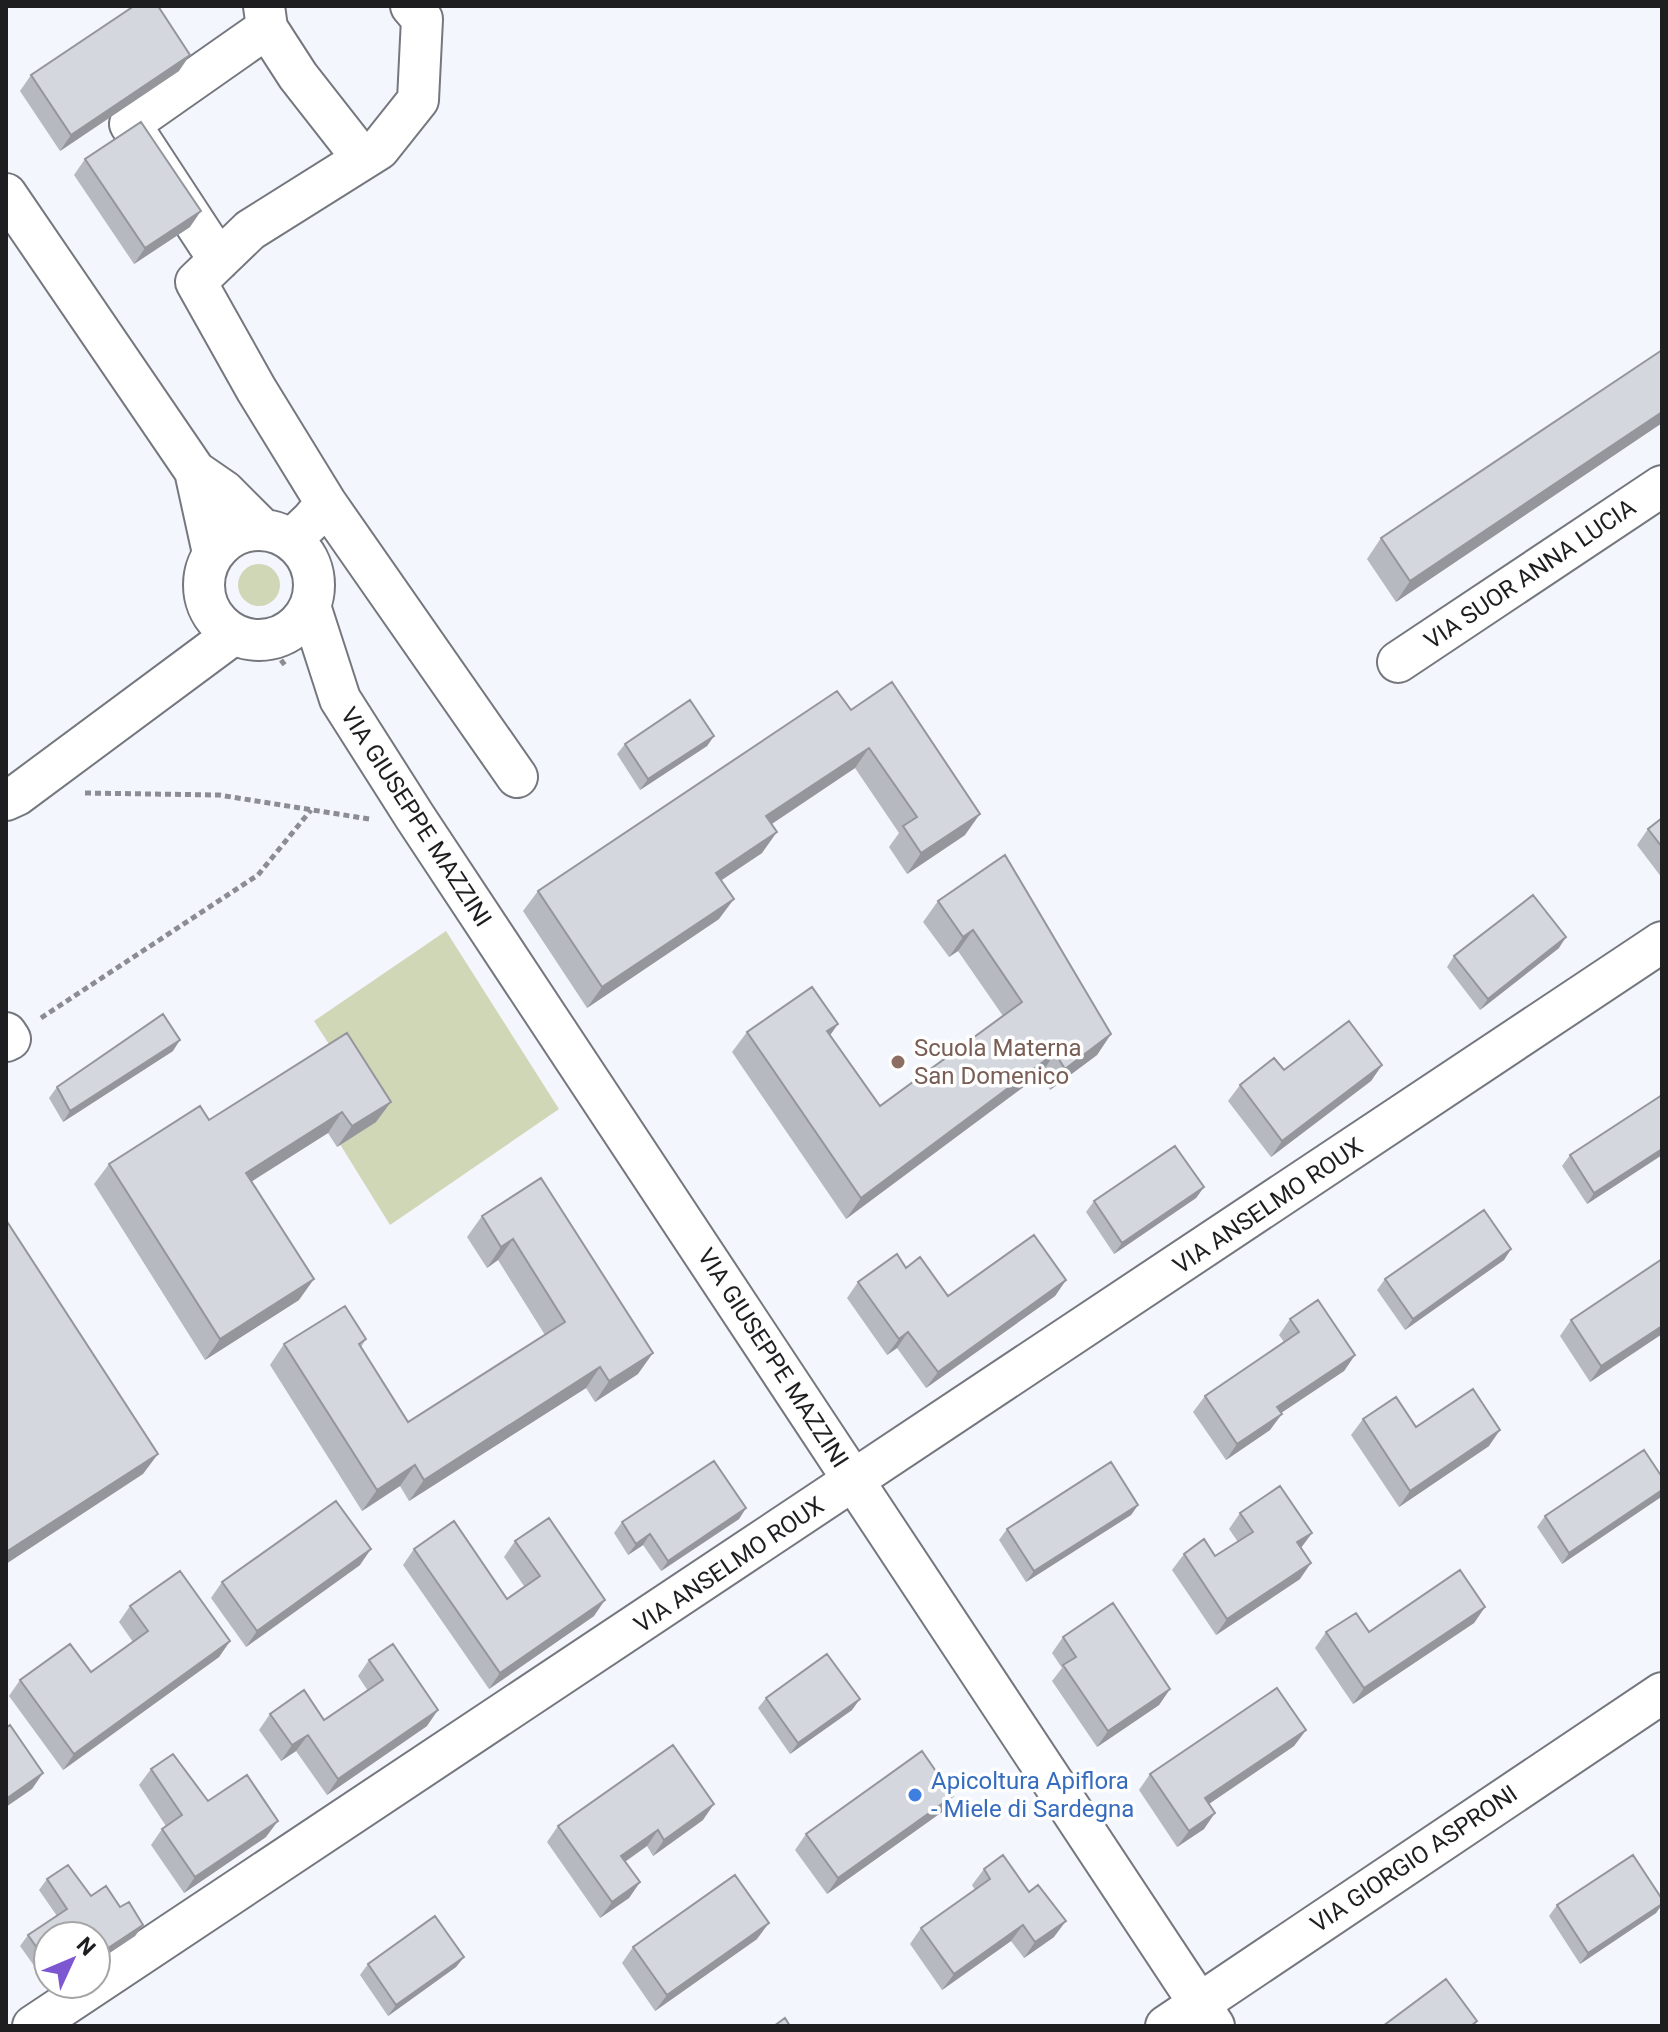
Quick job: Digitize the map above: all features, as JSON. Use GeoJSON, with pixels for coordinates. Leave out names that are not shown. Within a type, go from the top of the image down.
{"type":"FeatureCollection","features":[{"type":"Feature","properties":{"kind":"street"},"geometry":{"type":"LineString","coordinates":[[411,6],[422,19],[418,100],[379,149],[250,230],[196,282],[256,389],[326,503],[517,777]]}},
{"type":"Feature","properties":{"kind":"street"},"geometry":{"type":"LineString","coordinates":[[219,260],[130,124],[266,17],[298,76],[363,159]]}},
{"type":"Feature","properties":{"kind":"street"},"geometry":{"type":"LineString","coordinates":[[6,194],[195,471],[224,491],[277,535],[310,563],[314,577],[310,606],[295,627],[273,639],[253,640],[222,622],[204,593],[204,576],[213,553],[235,535],[277,535],[311,521],[326,503]]}},
{"type":"Feature","properties":{"kind":"street"},"geometry":{"type":"LineString","coordinates":[[195,471],[213,553]]}},
{"type":"Feature","properties":{"kind":"street","name":"VIA SUOR ANNA LUCIA"},"geometry":{"type":"LineString","coordinates":[[1398,662],[1662,486]]}},
{"type":"Feature","properties":{"kind":"street","name":"VIA GIUSEPPE MAZZINI"},"geometry":{"type":"LineString","coordinates":[[310,606],[333,671],[334,688]]}},
{"type":"Feature","properties":{"kind":"street"},"geometry":{"type":"LineString","coordinates":[[6,800],[17,795],[179,673],[192,639],[222,622]]}},
{"type":"Feature","properties":{"kind":"street","name":"VIA GIUSEPPE MAZZINI"},"geometry":{"type":"LineString","coordinates":[[273,639],[334,688],[415,817],[1207,2015]]}},
{"type":"Feature","properties":{"kind":"street","name":"VIA ANSELMO ROUX"},"geometry":{"type":"LineString","coordinates":[[33,2026],[1662,942]]}},
{"type":"Feature","properties":{"kind":"street","name":"VIA GIORGIO ASPRONI"},"geometry":{"type":"LineString","coordinates":[[1166,2026],[1207,2015],[1662,1693]]}},
{"type":"Feature","properties":{"kind":"path"},"geometry":{"type":"LineString","coordinates":[[80,793],[219,795],[392,823],[415,817]]}},
{"type":"Feature","properties":{"kind":"path"},"geometry":{"type":"LineString","coordinates":[[7,1038],[258,875],[311,810]]}},
{"type":"Feature","properties":{"kind":"green space"},"geometry":{"type":"Polygon","coordinates":[[[259,564],[274,570],[280,585],[274,600],[259,606],[244,600],[238,585],[244,570],[259,564]]]}},
{"type":"Feature","properties":{"kind":"green space"},"geometry":{"type":"Polygon","coordinates":[[[446,931],[559,1109],[390,1225],[338,1141],[376,1117],[314,1021],[446,931]]]}},
{"type":"Feature","properties":{"kind":"building"},"geometry":{"type":"Polygon","coordinates":[[[134,6],[158,6],[190,55],[71,135],[31,75],[134,6]]]}},
{"type":"Feature","properties":{"kind":"building"},"geometry":{"type":"Polygon","coordinates":[[[141,122],[201,211],[145,248],[85,159],[141,122]]]}},
{"type":"Feature","properties":{"kind":"building"},"geometry":{"type":"Polygon","coordinates":[[[1662,350],[1662,412],[1410,581],[1381,538],[1662,350]]]}},
{"type":"Feature","properties":{"kind":"building"},"geometry":{"type":"Polygon","coordinates":[[[892,682],[980,814],[921,853],[903,826],[917,817],[869,748],[766,816],[777,832],[716,873],[734,899],[602,987],[538,891],[837,691],[851,710],[892,682]]]}},
{"type":"Feature","properties":{"kind":"building"},"geometry":{"type":"Polygon","coordinates":[[[690,700],[714,736],[648,779],[625,744],[690,700]]]}},
{"type":"Feature","properties":{"kind":"building"},"geometry":{"type":"Polygon","coordinates":[[[1662,818],[1662,847],[1648,829],[1662,818]]]}},
{"type":"Feature","properties":{"kind":"building"},"geometry":{"type":"Polygon","coordinates":[[[1005,855],[1111,1034],[1065,1069],[1055,1053],[861,1198],[747,1032],[812,987],[838,1024],[827,1031],[880,1106],[1022,1002],[973,930],[963,937],[938,901],[1005,855]]]}},
{"type":"Feature","properties":{"kind":"building"},"geometry":{"type":"Polygon","coordinates":[[[1533,895],[1566,937],[1488,999],[1454,956],[1533,895]]]}},
{"type":"Feature","properties":{"kind":"building"},"geometry":{"type":"Polygon","coordinates":[[[163,1014],[180,1040],[70,1111],[57,1087],[163,1014]]]}},
{"type":"Feature","properties":{"kind":"building"},"geometry":{"type":"Polygon","coordinates":[[[1349,1021],[1382,1065],[1282,1141],[1240,1085],[1274,1058],[1284,1070],[1349,1021]]]}},
{"type":"Feature","properties":{"kind":"building"},"geometry":{"type":"Polygon","coordinates":[[[347,1033],[391,1102],[352,1126],[342,1112],[246,1173],[314,1279],[220,1339],[109,1164],[200,1106],[209,1120],[347,1033]]]}},
{"type":"Feature","properties":{"kind":"building"},"geometry":{"type":"Polygon","coordinates":[[[1662,1095],[1662,1149],[1594,1193],[1570,1155],[1662,1095]]]}},
{"type":"Feature","properties":{"kind":"building"},"geometry":{"type":"Polygon","coordinates":[[[1175,1146],[1204,1187],[1122,1243],[1094,1201],[1175,1146]]]}},
{"type":"Feature","properties":{"kind":"building"},"geometry":{"type":"Polygon","coordinates":[[[541,1178],[653,1353],[609,1381],[600,1367],[424,1480],[415,1465],[377,1490],[284,1344],[345,1306],[366,1339],[359,1344],[408,1422],[565,1322],[513,1239],[501,1247],[482,1216],[541,1178]]]}},
{"type":"Feature","properties":{"kind":"building"},"geometry":{"type":"Polygon","coordinates":[[[1484,1210],[1511,1249],[1413,1319],[1385,1279],[1484,1210]]]}},
{"type":"Feature","properties":{"kind":"building"},"geometry":{"type":"Polygon","coordinates":[[[6,1220],[158,1454],[6,1552],[6,1220]]]}},
{"type":"Feature","properties":{"kind":"building"},"geometry":{"type":"Polygon","coordinates":[[[1034,1235],[1066,1280],[938,1372],[908,1332],[899,1339],[858,1282],[897,1254],[906,1268],[920,1257],[948,1296],[1034,1235]]]}},
{"type":"Feature","properties":{"kind":"building"},"geometry":{"type":"Polygon","coordinates":[[[1662,1259],[1662,1326],[1601,1366],[1571,1320],[1662,1259]]]}},
{"type":"Feature","properties":{"kind":"building"},"geometry":{"type":"Polygon","coordinates":[[[1318,1300],[1355,1355],[1277,1407],[1282,1414],[1237,1444],[1205,1396],[1299,1332],[1290,1319],[1318,1300]]]}},
{"type":"Feature","properties":{"kind":"building"},"geometry":{"type":"Polygon","coordinates":[[[1473,1389],[1500,1430],[1410,1491],[1363,1419],[1396,1397],[1416,1427],[1473,1389]]]}},
{"type":"Feature","properties":{"kind":"building"},"geometry":{"type":"Polygon","coordinates":[[[1644,1450],[1662,1477],[1662,1490],[1569,1553],[1545,1516],[1644,1450]]]}},
{"type":"Feature","properties":{"kind":"building"},"geometry":{"type":"Polygon","coordinates":[[[714,1461],[746,1508],[668,1561],[650,1534],[636,1544],[622,1522],[714,1461]]]}},
{"type":"Feature","properties":{"kind":"building"},"geometry":{"type":"Polygon","coordinates":[[[1111,1462],[1138,1505],[1034,1571],[1007,1529],[1111,1462]]]}},
{"type":"Feature","properties":{"kind":"building"},"geometry":{"type":"Polygon","coordinates":[[[1280,1486],[1312,1533],[1297,1542],[1311,1563],[1227,1619],[1184,1554],[1204,1539],[1215,1556],[1253,1532],[1240,1513],[1280,1486]]]}},
{"type":"Feature","properties":{"kind":"building"},"geometry":{"type":"Polygon","coordinates":[[[336,1501],[371,1549],[257,1631],[222,1582],[336,1501]]]}},
{"type":"Feature","properties":{"kind":"building"},"geometry":{"type":"Polygon","coordinates":[[[549,1518],[605,1600],[500,1673],[414,1549],[454,1521],[507,1599],[540,1576],[515,1541],[549,1518]]]}},
{"type":"Feature","properties":{"kind":"building"},"geometry":{"type":"Polygon","coordinates":[[[1460,1570],[1485,1607],[1364,1688],[1326,1632],[1356,1613],[1369,1632],[1460,1570]]]}},
{"type":"Feature","properties":{"kind":"building"},"geometry":{"type":"Polygon","coordinates":[[[180,1571],[230,1641],[74,1754],[20,1680],[70,1644],[91,1672],[148,1631],[130,1606],[180,1571]]]}},
{"type":"Feature","properties":{"kind":"building"},"geometry":{"type":"Polygon","coordinates":[[[1113,1603],[1170,1689],[1108,1731],[1063,1665],[1076,1657],[1063,1637],[1113,1603]]]}},
{"type":"Feature","properties":{"kind":"building"},"geometry":{"type":"Polygon","coordinates":[[[393,1644],[438,1710],[338,1779],[308,1735],[292,1745],[270,1714],[304,1690],[324,1720],[383,1680],[369,1660],[393,1644]]]}},
{"type":"Feature","properties":{"kind":"building"},"geometry":{"type":"Polygon","coordinates":[[[827,1654],[860,1699],[798,1743],[766,1698],[827,1654]]]}},
{"type":"Feature","properties":{"kind":"building"},"geometry":{"type":"Polygon","coordinates":[[[1277,1688],[1306,1730],[1205,1798],[1215,1813],[1189,1831],[1150,1774],[1277,1688]]]}},
{"type":"Feature","properties":{"kind":"building"},"geometry":{"type":"Polygon","coordinates":[[[10,1725],[43,1773],[6,1799],[6,1728],[10,1725]]]}},
{"type":"Feature","properties":{"kind":"building"},"geometry":{"type":"Polygon","coordinates":[[[673,1745],[714,1804],[664,1840],[658,1830],[621,1856],[640,1882],[612,1902],[558,1826],[673,1745]]]}},
{"type":"Feature","properties":{"kind":"building"},"geometry":{"type":"Polygon","coordinates":[[[922,1751],[953,1796],[838,1878],[806,1834],[922,1751]]]}},
{"type":"Feature","properties":{"kind":"building"},"geometry":{"type":"Polygon","coordinates":[[[173,1754],[208,1801],[247,1775],[278,1821],[195,1877],[162,1829],[182,1815],[151,1769],[173,1754]]]}},
{"type":"Feature","properties":{"kind":"building"},"geometry":{"type":"Polygon","coordinates":[[[1003,1855],[1029,1892],[1038,1885],[1066,1921],[1035,1942],[1023,1925],[954,1974],[921,1928],[990,1879],[984,1869],[1003,1855]]]}},
{"type":"Feature","properties":{"kind":"building"},"geometry":{"type":"Polygon","coordinates":[[[1633,1855],[1662,1899],[1662,1904],[1588,1953],[1557,1905],[1633,1855]]]}},
{"type":"Feature","properties":{"kind":"building"},"geometry":{"type":"Polygon","coordinates":[[[68,1865],[91,1896],[106,1886],[120,1907],[129,1902],[143,1925],[112,1945],[112,1920],[50,1920],[67,1909],[47,1879],[68,1865]]]}},
{"type":"Feature","properties":{"kind":"building"},"geometry":{"type":"Polygon","coordinates":[[[735,1875],[769,1923],[667,1995],[633,1947],[735,1875]]]}},
{"type":"Feature","properties":{"kind":"building"},"geometry":{"type":"Polygon","coordinates":[[[435,1916],[464,1957],[396,2005],[368,1964],[435,1916]]]}},
{"type":"Feature","properties":{"kind":"building"},"geometry":{"type":"Polygon","coordinates":[[[1446,1979],[1477,2021],[1471,2026],[1383,2026],[1446,1979]]]}},
{"type":"Feature","properties":{"kind":"building"},"geometry":{"type":"Polygon","coordinates":[[[785,2018],[790,2026],[774,2026],[785,2018]]]}},
{"type":"Feature","properties":{"kind":"place","name":"Scuola Materna San Domenico"},"geometry":{"type":"Point","coordinates":[898,1062]}},
{"type":"Feature","properties":{"kind":"place","name":"Apicoltura Apiflora - Miele di Sardegna"},"geometry":{"type":"Point","coordinates":[915,1795]}}]}
